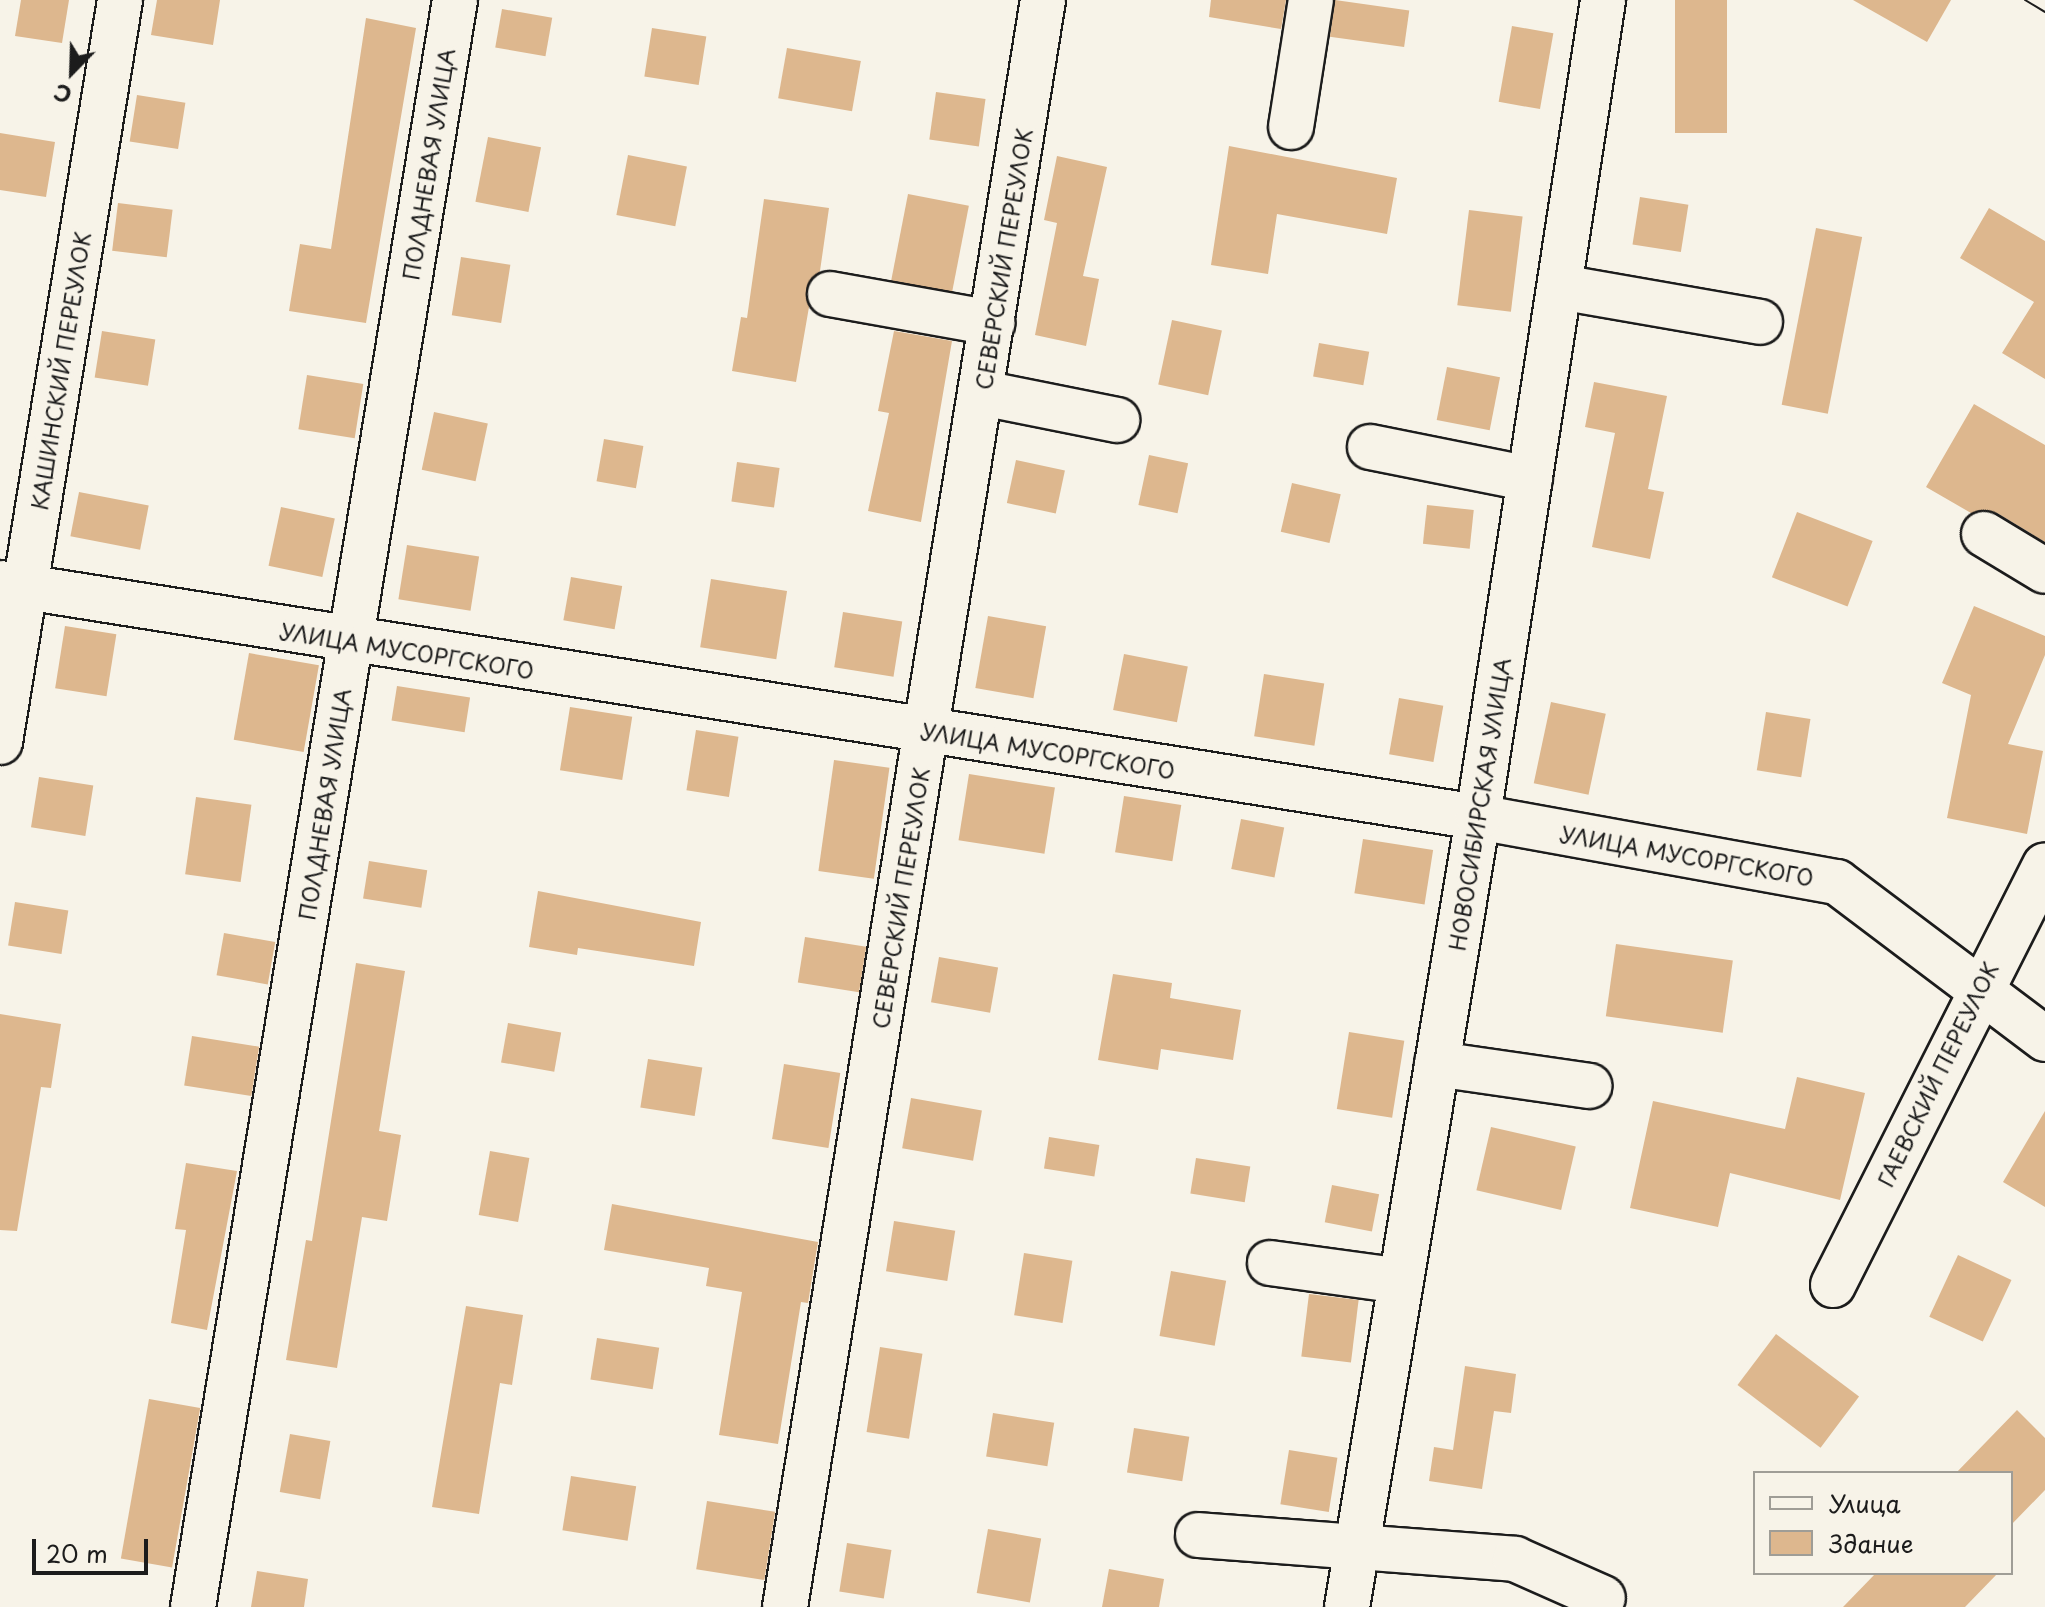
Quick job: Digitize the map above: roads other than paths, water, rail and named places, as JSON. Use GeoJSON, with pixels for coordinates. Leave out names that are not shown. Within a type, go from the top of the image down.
{"type":"FeatureCollection","features":[{"type":"Feature","properties":{"kind":"street","name":"КАШИНСКИЙ ПЕРЕУЛОК"},"geometry":{"type":"LineString","coordinates":[[0,742],[13,585],[120,0]]}},
{"type":"Feature","properties":{"kind":"street","name":"ПОЛДНЕВАЯ УЛИЦА"},"geometry":{"type":"LineString","coordinates":[[193,1607],[455,0]]}},
{"type":"Feature","properties":{"kind":"street","name":"СЕВЕРСКИЙ ПЕРЕУЛОК"},"geometry":{"type":"LineString","coordinates":[[785,1607],[1043,0]]}},
{"type":"Feature","properties":{"kind":"street"},"geometry":{"type":"LineString","coordinates":[[1291,127],[1311,0]]}},
{"type":"Feature","properties":{"kind":"street","name":"НОВОСИБИРСКАЯ УЛИЦА"},"geometry":{"type":"LineString","coordinates":[[1347,1607],[1478,817],[1603,0]]}},
{"type":"Feature","properties":{"kind":"street"},"geometry":{"type":"LineString","coordinates":[[1560,287],[1760,322]]}},
{"type":"Feature","properties":{"kind":"street"},"geometry":{"type":"LineString","coordinates":[[830,294],[992,323]]}},
{"type":"Feature","properties":{"kind":"street"},"geometry":{"type":"LineString","coordinates":[[982,393],[1117,420]]}},
{"type":"Feature","properties":{"kind":"street"},"geometry":{"type":"LineString","coordinates":[[1370,447],[1530,479]]}},
{"type":"Feature","properties":{"kind":"street"},"geometry":{"type":"LineString","coordinates":[[1984,534],[2045,571]]}},
{"type":"Feature","properties":{"kind":"street","name":"УЛИЦА МУСОРГСКОГО"},"geometry":{"type":"LineString","coordinates":[[13,585],[350,642],[1478,817],[1837,882],[2045,1039]]}},
{"type":"Feature","properties":{"kind":"street","name":"ГАЕВСКИЙ ПЕРЕУЛОК"},"geometry":{"type":"LineString","coordinates":[[1833,1285],[1980,987],[2045,865]]}},
{"type":"Feature","properties":{"kind":"street"},"geometry":{"type":"LineString","coordinates":[[1437,1064],[1589,1086]]}},
{"type":"Feature","properties":{"kind":"street"},"geometry":{"type":"LineString","coordinates":[[1270,1263],[1401,1281]]}},
{"type":"Feature","properties":{"kind":"street"},"geometry":{"type":"LineString","coordinates":[[1198,1535],[1515,1559],[1603,1598]]}},
{"type":"Feature","properties":{"kind":"tram line"},"geometry":{"type":"LineString","coordinates":[[2025,0],[2045,12]]}}]}
